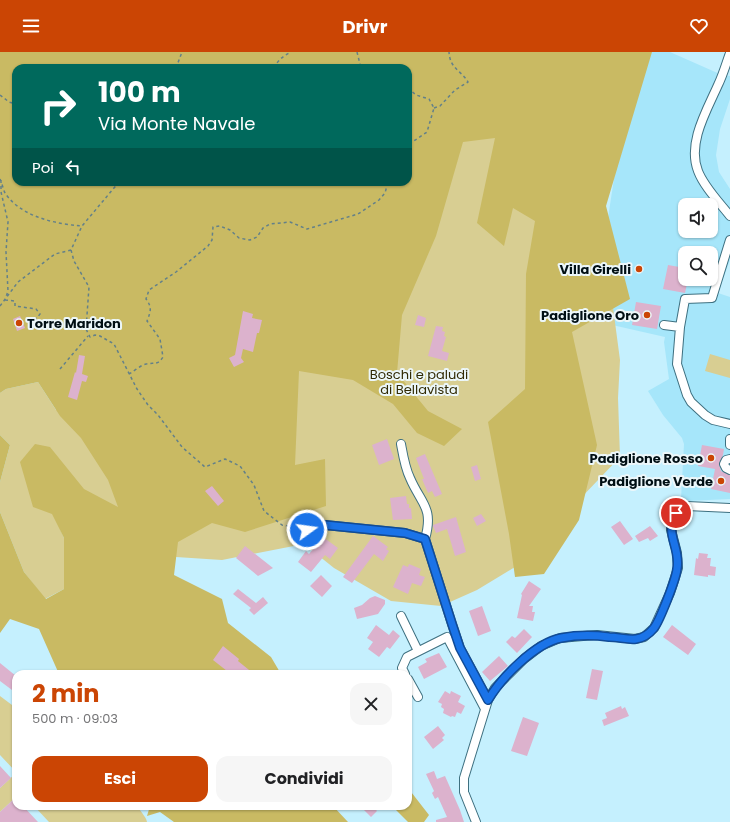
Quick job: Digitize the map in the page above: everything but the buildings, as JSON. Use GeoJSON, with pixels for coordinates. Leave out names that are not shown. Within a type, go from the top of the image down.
{"type":"FeatureCollection","features":[{"type":"Feature","properties":{"kind":"street"},"geometry":{"type":"LineString","coordinates":[[730,53],[719,83],[700,124],[697,137],[696,160],[698,172],[701,177],[730,216]]}},
{"type":"Feature","properties":{"kind":"street"},"geometry":{"type":"LineString","coordinates":[[730,240],[712,298],[685,298],[680,326],[677,364],[691,402],[712,420],[730,424]]}},
{"type":"Feature","properties":{"kind":"street"},"geometry":{"type":"LineString","coordinates":[[664,325],[680,326]]}},
{"type":"Feature","properties":{"kind":"street"},"geometry":{"type":"LineString","coordinates":[[730,439],[730,445]]}},
{"type":"Feature","properties":{"kind":"street"},"geometry":{"type":"LineString","coordinates":[[401,444],[409,477],[422,498],[428,513],[429,526],[425,539],[460,648],[488,700]]}},
{"type":"Feature","properties":{"kind":"street"},"geometry":{"type":"LineString","coordinates":[[730,459],[727,459],[724,464],[726,468],[730,470]]}},
{"type":"Feature","properties":{"kind":"street"},"geometry":{"type":"LineString","coordinates":[[476,822],[464,792],[464,778],[488,700],[495,688],[524,659],[541,646],[560,638],[597,635],[635,639],[644,637],[654,628],[670,593],[678,568],[677,553],[671,530],[671,521],[676,513],[687,506],[730,508]]}},
{"type":"Feature","properties":{"kind":"street"},"geometry":{"type":"LineString","coordinates":[[307,530],[315,524],[405,533],[425,539]]}},
{"type":"Feature","properties":{"kind":"street"},"geometry":{"type":"LineString","coordinates":[[401,616],[418,651]]}},
{"type":"Feature","properties":{"kind":"street"},"geometry":{"type":"LineString","coordinates":[[403,670],[402,668],[407,657],[447,637],[485,709]]}},
{"type":"Feature","properties":{"kind":"street"},"geometry":{"type":"LineString","coordinates":[[412,686],[418,697]]}},
{"type":"Feature","properties":{"kind":"path"},"geometry":{"type":"LineString","coordinates":[[178,64],[182,52]]}},
{"type":"Feature","properties":{"kind":"path"},"geometry":{"type":"LineString","coordinates":[[276,64],[285,55],[291,52]]}},
{"type":"Feature","properties":{"kind":"path"},"geometry":{"type":"LineString","coordinates":[[357,52],[360,64]]}},
{"type":"Feature","properties":{"kind":"path"},"geometry":{"type":"LineString","coordinates":[[434,108],[440,106],[455,90],[468,82],[465,76],[457,71],[451,63],[449,52]]}},
{"type":"Feature","properties":{"kind":"path"},"geometry":{"type":"LineString","coordinates":[[412,92],[416,95],[429,99],[434,108],[427,132],[412,142]]}},
{"type":"Feature","properties":{"kind":"path"},"geometry":{"type":"LineString","coordinates":[[0,95],[12,103]]}},
{"type":"Feature","properties":{"kind":"path"},"geometry":{"type":"LineString","coordinates":[[0,179],[5,193],[19,208],[29,214],[71,225],[82,226]]}},
{"type":"Feature","properties":{"kind":"path"},"geometry":{"type":"LineString","coordinates":[[0,179],[0,192],[8,222],[6,252],[8,291],[5,299]]}},
{"type":"Feature","properties":{"kind":"path"},"geometry":{"type":"LineString","coordinates":[[88,335],[86,329],[89,287],[74,261],[71,250],[82,226],[116,186]]}},
{"type":"Feature","properties":{"kind":"path"},"geometry":{"type":"LineString","coordinates":[[129,374],[146,364],[154,364],[159,362],[163,357],[160,339],[147,320],[150,313],[150,305],[146,299],[149,290],[176,272],[208,246],[212,240],[213,227],[220,226],[230,230],[239,238],[250,240],[257,236],[270,224],[290,222],[307,229],[358,214],[380,200],[385,193],[387,186]]}},
{"type":"Feature","properties":{"kind":"path"},"geometry":{"type":"LineString","coordinates":[[0,306],[18,282],[55,254],[71,250]]}},
{"type":"Feature","properties":{"kind":"path"},"geometry":{"type":"LineString","coordinates":[[5,299],[15,301],[15,306],[36,309],[40,314],[37,318],[26,322]]}},
{"type":"Feature","properties":{"kind":"path"},"geometry":{"type":"LineString","coordinates":[[88,335],[90,337],[95,335],[100,336],[114,344],[137,389],[182,447],[205,467],[225,459],[240,466],[254,484],[264,511],[282,525],[307,530]]}},
{"type":"Feature","properties":{"kind":"path"},"geometry":{"type":"LineString","coordinates":[[60,369],[88,335]]}},
{"type":"Feature","properties":{"kind":"shaded area","name":"Boschi e paludi di Bellavista"},"geometry":{"type":"Polygon","coordinates":[[[0,52],[652,52],[606,206],[630,299],[572,332],[597,445],[579,520],[544,574],[515,577],[509,534],[488,422],[525,389],[526,274],[535,221],[513,208],[504,246],[477,223],[495,138],[463,142],[436,236],[402,315],[397,373],[428,411],[462,429],[444,446],[417,433],[393,404],[353,380],[299,371],[295,465],[325,459],[326,506],[245,532],[212,523],[178,542],[174,575],[222,599],[228,623],[271,657],[279,670],[57,670],[39,629],[10,619],[0,633],[0,512],[24,572],[46,599],[64,589],[64,538],[52,514],[33,507],[20,462],[35,444],[50,447],[84,489],[118,507],[108,480],[81,438],[60,416],[38,382],[6,389],[0,393],[0,52]]]}},
{"type":"Feature","properties":{"kind":"shaded area","name":"Villa Girelli"},"geometry":{"type":"Polygon","coordinates":[[[641,52],[670,52],[722,75],[730,76],[730,99],[720,129],[716,155],[719,172],[730,189],[730,260],[718,293],[730,297],[730,499],[685,501],[681,499],[684,444],[682,438],[663,415],[648,391],[669,379],[664,342],[665,337],[577,317],[608,218],[622,126],[641,52]]]}},
{"type":"Feature","properties":{"kind":"shaded area"},"geometry":{"type":"Polygon","coordinates":[[[0,435],[10,445],[0,482],[0,435]]]}},
{"type":"Feature","properties":{"kind":"shaded area"},"geometry":{"type":"Polygon","coordinates":[[[412,793],[429,815],[424,822],[408,822],[396,810],[412,810],[412,793]]]}},
{"type":"Feature","properties":{"kind":"shaded area"},"geometry":{"type":"Polygon","coordinates":[[[149,810],[337,810],[348,822],[174,822],[160,812],[147,816],[149,810]]]}},
{"type":"Feature","properties":{"kind":"green space","name":"Boschi e paludi di Bellavista"},"geometry":{"type":"Polygon","coordinates":[[[644,52],[601,217],[620,360],[618,398],[620,457],[515,567],[477,590],[441,606],[391,601],[334,568],[304,544],[222,560],[176,557],[111,562],[60,529],[64,538],[64,589],[45,599],[24,572],[0,512],[0,482],[10,445],[0,435],[0,393],[6,389],[38,382],[56,410],[402,186],[412,186],[412,64],[204,64],[644,52]]]}},
{"type":"Feature","properties":{"kind":"green space"},"geometry":{"type":"Polygon","coordinates":[[[710,354],[730,360],[730,378],[705,371],[710,354]]]}},
{"type":"Feature","properties":{"kind":"green space"},"geometry":{"type":"Polygon","coordinates":[[[0,696],[12,705],[12,768],[0,755],[0,696]]]}},
{"type":"Feature","properties":{"kind":"green space"},"geometry":{"type":"Polygon","coordinates":[[[12,777],[12,801],[0,812],[0,788],[12,777]]]}},
{"type":"Feature","properties":{"kind":"green space"},"geometry":{"type":"Polygon","coordinates":[[[38,810],[140,810],[147,822],[49,822],[38,810]]]}},
{"type":"Feature","properties":{"kind":"place","name":"Villa Girelli"},"geometry":{"type":"Point","coordinates":[639,269]}},
{"type":"Feature","properties":{"kind":"place","name":"Padiglione Oro"},"geometry":{"type":"Point","coordinates":[647,315]}},
{"type":"Feature","properties":{"kind":"place","name":"Torre Maridon"},"geometry":{"type":"Point","coordinates":[19,323]}},
{"type":"Feature","properties":{"kind":"place","name":"Padiglione Rosso"},"geometry":{"type":"Point","coordinates":[711,458]}},
{"type":"Feature","properties":{"kind":"place","name":"Padiglione Verde"},"geometry":{"type":"Point","coordinates":[721,481]}},
{"type":"Feature","properties":{"kind":"route"},"geometry":{"type":"LineString","coordinates":[[307,530],[315,524],[405,533],[425,539],[460,648],[488,700],[495,688],[524,659],[541,646],[560,638],[583,636],[597,635],[635,639],[644,637],[654,628],[670,593],[678,568],[677,553],[671,530],[671,521],[676,513]]}}]}
